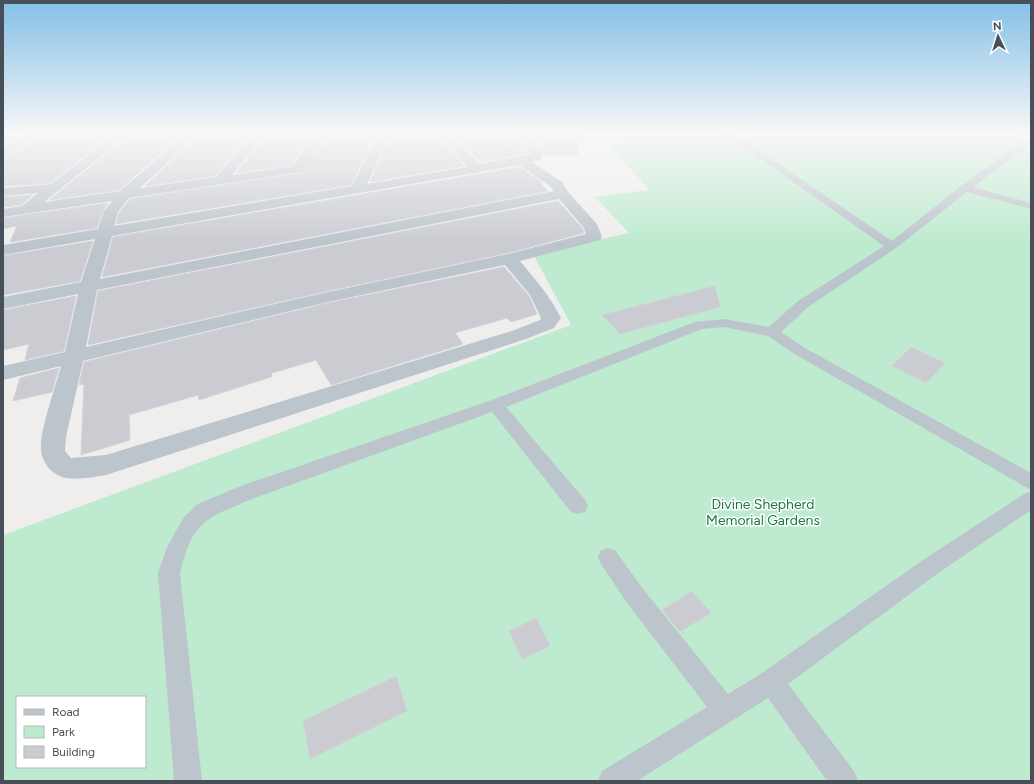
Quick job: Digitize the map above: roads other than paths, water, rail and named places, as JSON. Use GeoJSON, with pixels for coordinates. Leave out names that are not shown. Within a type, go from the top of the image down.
{"type":"FeatureCollection","features":[{"type":"Feature","properties":{"kind":"street"},"geometry":{"type":"LineString","coordinates":[[27,209],[77,170]]}},
{"type":"Feature","properties":{"kind":"street"},"geometry":{"type":"LineString","coordinates":[[153,170],[124,195],[111,210],[104,234],[89,286],[74,357],[54,437],[53,452],[58,462],[66,468],[86,468],[106,465],[519,335],[547,324],[551,318],[548,309],[540,296],[509,259]]}},
{"type":"Feature","properties":{"kind":"street"},"geometry":{"type":"LineString","coordinates":[[221,180],[230,170]]}},
{"type":"Feature","properties":{"kind":"street"},"geometry":{"type":"LineString","coordinates":[[3,213],[293,170]]}},
{"type":"Feature","properties":{"kind":"street"},"geometry":{"type":"LineString","coordinates":[[357,189],[367,170]]}},
{"type":"Feature","properties":{"kind":"street"},"geometry":{"type":"LineString","coordinates":[[3,250],[104,234],[466,170]]}},
{"type":"Feature","properties":{"kind":"street"},"geometry":{"type":"LineString","coordinates":[[3,373],[328,297],[509,259],[594,237],[592,227],[562,194],[552,180],[535,170]]}},
{"type":"Feature","properties":{"kind":"street"},"geometry":{"type":"LineString","coordinates":[[3,192],[53,188]]}},
{"type":"Feature","properties":{"kind":"street"},"geometry":{"type":"LineString","coordinates":[[3,303],[562,194]]}},
{"type":"Feature","properties":{"kind":"lane"},"geometry":{"type":"LineString","coordinates":[[780,170],[892,246]]}},
{"type":"Feature","properties":{"kind":"lane"},"geometry":{"type":"LineString","coordinates":[[772,332],[803,304],[892,246],[990,170]]}},
{"type":"Feature","properties":{"kind":"lane"},"geometry":{"type":"LineString","coordinates":[[965,188],[1031,206]]}},
{"type":"Feature","properties":{"kind":"lane"},"geometry":{"type":"LineString","coordinates":[[188,781],[169,573],[175,547],[188,528],[205,511],[245,493],[495,405],[700,325],[724,323],[772,332],[798,350],[1031,482]]}},
{"type":"Feature","properties":{"kind":"lane"},"geometry":{"type":"LineString","coordinates":[[495,405],[578,506]]}},
{"type":"Feature","properties":{"kind":"lane"},"geometry":{"type":"LineString","coordinates":[[612,781],[771,682],[930,567],[1031,500]]}},
{"type":"Feature","properties":{"kind":"lane"},"geometry":{"type":"LineString","coordinates":[[608,557],[634,596],[725,710]]}},
{"type":"Feature","properties":{"kind":"lane"},"geometry":{"type":"LineString","coordinates":[[771,682],[844,781]]}},
{"type":"Feature","properties":{"kind":"park label","name":"Divine Shepherd Memorial Gardens"},"geometry":{"type":"Point","coordinates":[763,512]}}]}
